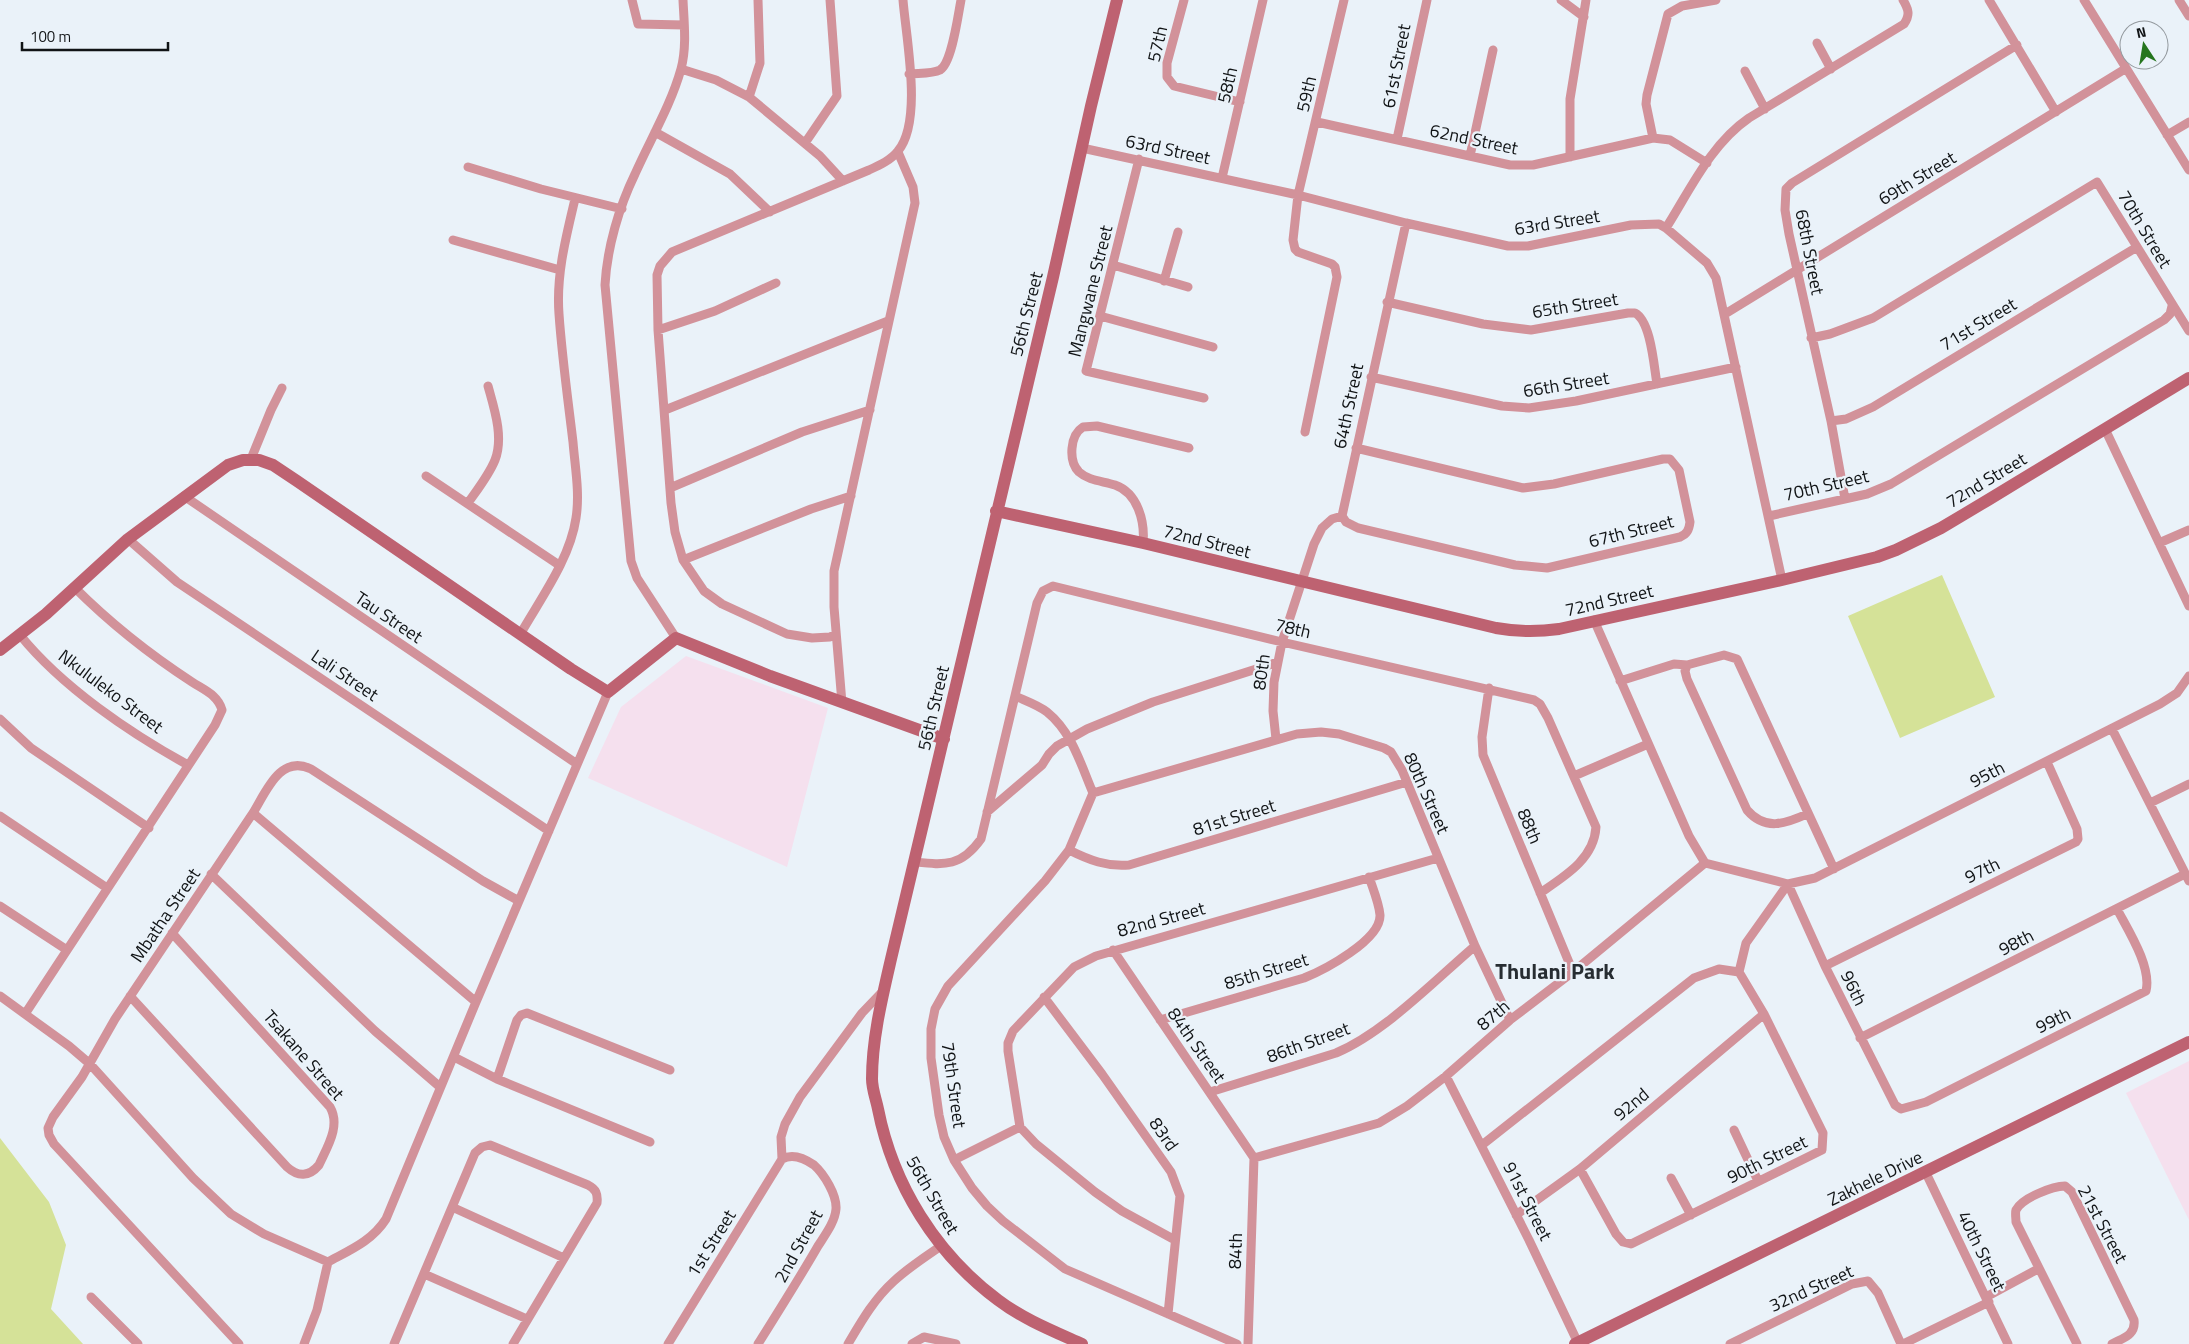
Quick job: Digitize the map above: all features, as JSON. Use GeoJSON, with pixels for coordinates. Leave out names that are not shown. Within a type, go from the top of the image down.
{"type":"FeatureCollection","features":[{"type":"Feature","properties":{"kind":"street"},"geometry":{"type":"LineString","coordinates":[[632,0],[638,24],[684,25]]}},
{"type":"Feature","properties":{"kind":"street"},"geometry":{"type":"LineString","coordinates":[[683,0],[684,25],[681,68],[655,132],[634,176],[622,209],[608,263],[605,285],[631,561],[637,578],[676,638],[842,703],[944,739]]}},
{"type":"Feature","properties":{"kind":"street"},"geometry":{"type":"LineString","coordinates":[[749,97],[760,63],[758,0]]}},
{"type":"Feature","properties":{"kind":"street"},"geometry":{"type":"LineString","coordinates":[[805,143],[837,96],[830,0]]}},
{"type":"Feature","properties":{"kind":"street"},"geometry":{"type":"LineString","coordinates":[[836,634],[830,637],[812,638],[787,634],[722,604],[704,591],[683,560],[675,532],[670,488],[658,330],[657,275],[672,252],[692,242],[770,212],[880,165],[898,152],[908,133],[911,120],[903,0]]}},
{"type":"Feature","properties":{"kind":"street"},"geometry":{"type":"LineString","coordinates":[[909,74],[937,71],[944,66],[949,56],[961,0]]}},
{"type":"Feature","properties":{"kind":"street","name":"56th Street"},"geometry":{"type":"LineString","coordinates":[[1082,1344],[1036,1323],[998,1300],[941,1246],[900,1181],[890,1156],[872,1080],[876,1034],[884,990],[1117,0]]}},
{"type":"Feature","properties":{"kind":"street","name":"57th"},"geometry":{"type":"LineString","coordinates":[[1184,0],[1167,63],[1167,77],[1174,86],[1240,102]]}},
{"type":"Feature","properties":{"kind":"street","name":"58th"},"geometry":{"type":"LineString","coordinates":[[1222,178],[1263,0]]}},
{"type":"Feature","properties":{"kind":"street","name":"59th"},"geometry":{"type":"LineString","coordinates":[[1305,432],[1337,277],[1335,267],[1332,264],[1295,249],[1293,240],[1298,195],[1317,122],[1344,0]]}},
{"type":"Feature","properties":{"kind":"street","name":"61st Street"},"geometry":{"type":"LineString","coordinates":[[1397,140],[1427,0]]}},
{"type":"Feature","properties":{"kind":"street"},"geometry":{"type":"LineString","coordinates":[[1561,0],[1584,17]]}},
{"type":"Feature","properties":{"kind":"street"},"geometry":{"type":"LineString","coordinates":[[1570,157],[1570,99],[1586,0]]}},
{"type":"Feature","properties":{"kind":"street"},"geometry":{"type":"LineString","coordinates":[[1653,138],[1646,104],[1647,95],[1668,14],[1682,6],[1716,0]]}},
{"type":"Feature","properties":{"kind":"street"},"geometry":{"type":"LineString","coordinates":[[1782,580],[1717,283],[1707,263],[1666,228],[1707,163],[1730,132],[1904,24],[1909,15],[1909,10],[1903,0]]}},
{"type":"Feature","properties":{"kind":"street"},"geometry":{"type":"LineString","coordinates":[[1989,0],[2056,112]]}},
{"type":"Feature","properties":{"kind":"street"},"geometry":{"type":"LineString","coordinates":[[2084,0],[2119,58]]}},
{"type":"Feature","properties":{"kind":"street"},"geometry":{"type":"LineString","coordinates":[[2179,0],[2189,16]]}},
{"type":"Feature","properties":{"kind":"street"},"geometry":{"type":"LineString","coordinates":[[1817,43],[1831,69]]}},
{"type":"Feature","properties":{"kind":"street","name":"68th Street"},"geometry":{"type":"LineString","coordinates":[[1845,499],[1831,421],[1811,338],[1785,210],[1786,189],[1792,183],[2017,45]]}},
{"type":"Feature","properties":{"kind":"street"},"geometry":{"type":"LineString","coordinates":[[1470,156],[1493,50]]}},
{"type":"Feature","properties":{"kind":"street"},"geometry":{"type":"LineString","coordinates":[[681,68],[716,80],[749,97],[805,143],[843,181]]}},
{"type":"Feature","properties":{"kind":"street","name":"69th Street"},"geometry":{"type":"LineString","coordinates":[[1725,314],[2124,70]]}},
{"type":"Feature","properties":{"kind":"street"},"geometry":{"type":"LineString","coordinates":[[2127,70],[2189,170]]}},
{"type":"Feature","properties":{"kind":"street"},"geometry":{"type":"LineString","coordinates":[[1745,71],[1765,109]]}},
{"type":"Feature","properties":{"kind":"street","name":"62nd Street"},"geometry":{"type":"LineString","coordinates":[[1317,122],[1523,166],[1653,138],[1670,140],[1707,163]]}},
{"type":"Feature","properties":{"kind":"street"},"geometry":{"type":"LineString","coordinates":[[2168,135],[2189,122]]}},
{"type":"Feature","properties":{"kind":"street"},"geometry":{"type":"LineString","coordinates":[[655,132],[730,174],[770,212]]}},
{"type":"Feature","properties":{"kind":"street","name":"63rd Street"},"geometry":{"type":"LineString","coordinates":[[1082,148],[1298,195],[1406,223],[1517,246],[1541,244],[1631,225],[1650,224],[1666,228]]}},
{"type":"Feature","properties":{"kind":"street"},"geometry":{"type":"LineString","coordinates":[[842,703],[836,634],[834,571],[915,203],[914,187],[898,152]]}},
{"type":"Feature","properties":{"kind":"street","name":"Mangwane Street"},"geometry":{"type":"LineString","coordinates":[[1139,159],[1086,371],[1204,398]]}},
{"type":"Feature","properties":{"kind":"street"},"geometry":{"type":"LineString","coordinates":[[468,167],[575,199],[622,209]]}},
{"type":"Feature","properties":{"kind":"street","name":"70th Street"},"geometry":{"type":"LineString","coordinates":[[1769,516],[1876,491],[1910,474],[2164,320],[2170,314],[2172,306],[2097,182],[1873,318],[1830,334],[1811,338]]}},
{"type":"Feature","properties":{"kind":"street"},"geometry":{"type":"LineString","coordinates":[[521,633],[559,565],[574,528],[577,504],[559,312],[560,270],[575,199]]}},
{"type":"Feature","properties":{"kind":"street","name":"64th Street"},"geometry":{"type":"LineString","coordinates":[[1342,516],[1387,302],[1406,223]]}},
{"type":"Feature","properties":{"kind":"street"},"geometry":{"type":"LineString","coordinates":[[1164,281],[1178,232]]}},
{"type":"Feature","properties":{"kind":"street"},"geometry":{"type":"LineString","coordinates":[[453,240],[560,270]]}},
{"type":"Feature","properties":{"kind":"street","name":"71st Street"},"geometry":{"type":"LineString","coordinates":[[1831,421],[1846,419],[1873,406],[2137,246]]}},
{"type":"Feature","properties":{"kind":"street"},"geometry":{"type":"LineString","coordinates":[[1113,265],[1188,287]]}},
{"type":"Feature","properties":{"kind":"street"},"geometry":{"type":"LineString","coordinates":[[658,330],[715,311],[776,283]]}},
{"type":"Feature","properties":{"kind":"street","name":"65th Street"},"geometry":{"type":"LineString","coordinates":[[1387,302],[1483,324],[1531,330],[1635,313],[1640,316],[1647,331],[1657,384]]}},
{"type":"Feature","properties":{"kind":"street"},"geometry":{"type":"LineString","coordinates":[[2172,306],[2189,330]]}},
{"type":"Feature","properties":{"kind":"street"},"geometry":{"type":"LineString","coordinates":[[1100,316],[1213,347]]}},
{"type":"Feature","properties":{"kind":"street"},"geometry":{"type":"LineString","coordinates":[[665,410],[888,321]]}},
{"type":"Feature","properties":{"kind":"street","name":"66th Street"},"geometry":{"type":"LineString","coordinates":[[1371,377],[1502,406],[1521,408],[1553,405],[1736,367]]}},
{"type":"Feature","properties":{"kind":"street","name":"72nd Street"},"geometry":{"type":"LineString","coordinates":[[996,511],[1143,543],[1512,631],[1553,630],[1782,580],[1877,557],[1908,546],[2189,378]]}},
{"type":"Feature","properties":{"kind":"street"},"geometry":{"type":"LineString","coordinates":[[468,503],[496,457],[497,424],[488,386]]}},
{"type":"Feature","properties":{"kind":"street"},"geometry":{"type":"LineString","coordinates":[[251,459],[282,388]]}},
{"type":"Feature","properties":{"kind":"street"},"geometry":{"type":"LineString","coordinates":[[670,488],[802,432],[870,410]]}},
{"type":"Feature","properties":{"kind":"street"},"geometry":{"type":"LineString","coordinates":[[1143,543],[1142,517],[1134,502],[1125,491],[1118,486],[1084,476],[1076,467],[1072,454],[1075,437],[1083,427],[1097,426],[1189,448]]}},
{"type":"Feature","properties":{"kind":"street"},"geometry":{"type":"LineString","coordinates":[[2105,429],[2189,606]]}},
{"type":"Feature","properties":{"kind":"street","name":"67th Street"},"geometry":{"type":"LineString","coordinates":[[1342,516],[1346,522],[1358,528],[1539,568],[1680,537],[1690,528],[1679,470],[1670,459],[1554,484],[1523,488],[1356,448]]}},
{"type":"Feature","properties":{"kind":"street"},"geometry":{"type":"LineString","coordinates":[[0,650],[20,635],[128,539],[184,496],[228,466],[238,461],[251,459],[273,465],[571,669],[608,692]]}},
{"type":"Feature","properties":{"kind":"street"},"geometry":{"type":"LineString","coordinates":[[426,476],[559,565]]}},
{"type":"Feature","properties":{"kind":"street","name":"Tau Street"},"geometry":{"type":"LineString","coordinates":[[184,496],[577,764]]}},
{"type":"Feature","properties":{"kind":"street"},"geometry":{"type":"LineString","coordinates":[[683,560],[803,512],[851,496]]}},
{"type":"Feature","properties":{"kind":"street"},"geometry":{"type":"LineString","coordinates":[[1301,582],[1314,544],[1322,528],[1332,519],[1342,516]]}},
{"type":"Feature","properties":{"kind":"street"},"geometry":{"type":"LineString","coordinates":[[2159,543],[2189,530]]}},
{"type":"Feature","properties":{"kind":"street","name":"Lali Street"},"geometry":{"type":"LineString","coordinates":[[128,539],[177,582],[549,831]]}},
{"type":"Feature","properties":{"kind":"street","name":"80th"},"geometry":{"type":"LineString","coordinates":[[1276,739],[1273,706],[1274,682],[1282,642],[1301,582]]}},
{"type":"Feature","properties":{"kind":"street","name":"78th"},"geometry":{"type":"LineString","coordinates":[[914,862],[948,864],[966,857],[981,840],[1037,603],[1043,590],[1053,586],[1282,642],[1489,688],[1520,696],[1540,704],[1593,818],[1596,826],[1596,836],[1590,852],[1572,870],[1540,892]]}},
{"type":"Feature","properties":{"kind":"street"},"geometry":{"type":"LineString","coordinates":[[25,1014],[107,888],[149,828],[222,712],[219,702],[208,692],[143,649],[115,627],[74,587]]}},
{"type":"Feature","properties":{"kind":"street"},"geometry":{"type":"LineString","coordinates":[[1482,1145],[1694,978],[1719,969],[1738,972],[1746,943],[1788,884],[1705,863],[1689,836],[1594,620]]}},
{"type":"Feature","properties":{"kind":"street","name":"Nkululeko Street"},"geometry":{"type":"LineString","coordinates":[[20,635],[41,658],[86,696],[153,744],[188,765]]}},
{"type":"Feature","properties":{"kind":"street"},"geometry":{"type":"LineString","coordinates":[[304,1344],[317,1310],[328,1262],[368,1240],[380,1228],[398,1192],[476,1002],[608,692],[676,638]]}},
{"type":"Feature","properties":{"kind":"street"},"geometry":{"type":"LineString","coordinates":[[1620,680],[1674,664],[1687,665],[1724,655],[1737,659],[1834,869]]}},
{"type":"Feature","properties":{"kind":"street"},"geometry":{"type":"LineString","coordinates":[[987,813],[1042,765],[1049,754],[1070,738],[1106,720],[1153,702],[1278,662]]}},
{"type":"Feature","properties":{"kind":"street"},"geometry":{"type":"LineString","coordinates":[[1687,665],[1685,672],[1687,679],[1747,810],[1757,819],[1768,825],[1788,822],[1807,814]]}},
{"type":"Feature","properties":{"kind":"street","name":"95th"},"geometry":{"type":"LineString","coordinates":[[1788,884],[1814,878],[1834,869],[2112,729],[2177,693],[2189,676]]}},
{"type":"Feature","properties":{"kind":"street","name":"88th"},"geometry":{"type":"LineString","coordinates":[[1489,688],[1482,737],[1482,754],[1573,972]]}},
{"type":"Feature","properties":{"kind":"street"},"geometry":{"type":"LineString","coordinates":[[1016,696],[1048,713],[1070,738],[1094,794]]}},
{"type":"Feature","properties":{"kind":"street"},"geometry":{"type":"LineString","coordinates":[[0,719],[30,748],[149,828]]}},
{"type":"Feature","properties":{"kind":"street"},"geometry":{"type":"LineString","coordinates":[[2112,729],[2187,878]]}},
{"type":"Feature","properties":{"kind":"street","name":"80th Street"},"geometry":{"type":"LineString","coordinates":[[1094,794],[1276,739],[1321,732],[1339,734],[1392,752],[1407,782],[1475,946],[1510,1020]]}},
{"type":"Feature","properties":{"kind":"street"},"geometry":{"type":"LineString","coordinates":[[1574,776],[1648,744]]}},
{"type":"Feature","properties":{"kind":"street","name":"97th"},"geometry":{"type":"LineString","coordinates":[[1825,966],[2076,842],[2078,839],[2077,830],[2046,762]]}},
{"type":"Feature","properties":{"kind":"street","name":"Mbatha Street"},"geometry":{"type":"LineString","coordinates":[[239,1344],[50,1139],[48,1128],[53,1117],[90,1064],[130,996],[270,785],[287,766],[304,765],[519,901]]}},
{"type":"Feature","properties":{"kind":"street","name":"81st Street"},"geometry":{"type":"LineString","coordinates":[[1069,850],[1100,863],[1118,866],[1129,865],[1407,782]]}},
{"type":"Feature","properties":{"kind":"street"},"geometry":{"type":"LineString","coordinates":[[2150,803],[2189,784]]}},
{"type":"Feature","properties":{"kind":"street","name":"79th Street"},"geometry":{"type":"LineString","coordinates":[[1094,794],[1069,850],[1045,881],[948,986],[935,1009],[931,1029],[931,1058],[944,1137],[954,1160],[972,1188],[987,1206],[1050,1259],[1065,1269],[1238,1344]]}},
{"type":"Feature","properties":{"kind":"street"},"geometry":{"type":"LineString","coordinates":[[253,813],[476,1002]]}},
{"type":"Feature","properties":{"kind":"street"},"geometry":{"type":"LineString","coordinates":[[0,816],[107,888]]}},
{"type":"Feature","properties":{"kind":"street","name":"82nd Street"},"geometry":{"type":"LineString","coordinates":[[1020,1127],[1009,1061],[1008,1043],[1013,1031],[1074,967],[1113,950],[1438,858]]}},
{"type":"Feature","properties":{"kind":"street","name":"87th"},"geometry":{"type":"LineString","coordinates":[[1254,1158],[1379,1123],[1407,1106],[1446,1076],[1510,1020],[1573,972],[1705,863]]}},
{"type":"Feature","properties":{"kind":"street"},"geometry":{"type":"LineString","coordinates":[[211,874],[408,1062],[440,1088]]}},
{"type":"Feature","properties":{"kind":"street","name":"85th Street"},"geometry":{"type":"LineString","coordinates":[[1160,1020],[1304,978],[1319,972],[1342,957],[1368,938],[1379,923],[1379,909],[1369,877]]}},
{"type":"Feature","properties":{"kind":"street","name":"98th"},"geometry":{"type":"LineString","coordinates":[[1860,1038],[2117,909],[2187,878]]}},
{"type":"Feature","properties":{"kind":"street","name":"96th"},"geometry":{"type":"LineString","coordinates":[[1788,884],[1825,966],[1895,1105]]}},
{"type":"Feature","properties":{"kind":"street"},"geometry":{"type":"LineString","coordinates":[[0,906],[67,950]]}},
{"type":"Feature","properties":{"kind":"street","name":"99th"},"geometry":{"type":"LineString","coordinates":[[1895,1105],[1901,1109],[1926,1102],[2146,991],[2148,980],[2144,965],[2117,909]]}},
{"type":"Feature","properties":{"kind":"street","name":"Tsakane Street"},"geometry":{"type":"LineString","coordinates":[[130,996],[287,1167],[302,1176],[316,1170],[331,1137],[335,1122],[330,1107],[172,933]]}},
{"type":"Feature","properties":{"kind":"street","name":"86th Street"},"geometry":{"type":"LineString","coordinates":[[1210,1092],[1336,1053],[1352,1046],[1378,1029],[1475,946]]}},
{"type":"Feature","properties":{"kind":"street","name":"84th Street"},"geometry":{"type":"LineString","coordinates":[[1113,950],[1254,1158]]}},
{"type":"Feature","properties":{"kind":"street","name":"90th Street"},"geometry":{"type":"LineString","coordinates":[[1580,1169],[1616,1234],[1626,1244],[1637,1242],[1758,1181],[1817,1154],[1824,1145],[1824,1133],[1764,1014],[1738,972]]}},
{"type":"Feature","properties":{"kind":"street"},"geometry":{"type":"LineString","coordinates":[[782,1159],[781,1137],[785,1124],[800,1097],[862,1013],[884,990]]}},
{"type":"Feature","properties":{"kind":"street"},"geometry":{"type":"LineString","coordinates":[[0,996],[90,1064],[220,1206],[251,1228],[328,1262]]}},
{"type":"Feature","properties":{"kind":"street","name":"83rd"},"geometry":{"type":"LineString","coordinates":[[1044,997],[1102,1074],[1175,1181],[1180,1196],[1168,1314]]}},
{"type":"Feature","properties":{"kind":"street"},"geometry":{"type":"LineString","coordinates":[[497,1079],[518,1020],[521,1015],[527,1013],[670,1070]]}},
{"type":"Feature","properties":{"kind":"street","name":"92nd"},"geometry":{"type":"LineString","coordinates":[[1516,1215],[1580,1169],[1764,1014]]}},
{"type":"Feature","properties":{"kind":"street","name":"Zakhele Drive"},"geometry":{"type":"LineString","coordinates":[[1576,1343],[1926,1173],[2189,1042]]}},
{"type":"Feature","properties":{"kind":"street"},"geometry":{"type":"LineString","coordinates":[[454,1057],[497,1079],[650,1142]]}},
{"type":"Feature","properties":{"kind":"street","name":"91st Street"},"geometry":{"type":"LineString","coordinates":[[1446,1076],[1482,1145],[1576,1343]]}},
{"type":"Feature","properties":{"kind":"street"},"geometry":{"type":"LineString","coordinates":[[954,1160],[1020,1127],[1036,1144],[1094,1192],[1122,1212],[1175,1240]]}},
{"type":"Feature","properties":{"kind":"street"},"geometry":{"type":"LineString","coordinates":[[1734,1130],[1758,1181]]}},
{"type":"Feature","properties":{"kind":"street"},"geometry":{"type":"LineString","coordinates":[[394,1344],[475,1153],[487,1146],[494,1146],[588,1185],[597,1193],[598,1203],[513,1344]]}},
{"type":"Feature","properties":{"kind":"street","name":"2nd Street"},"geometry":{"type":"LineString","coordinates":[[758,1344],[820,1243],[833,1220],[836,1210],[836,1202],[824,1177],[813,1165],[793,1156],[782,1159]]}},
{"type":"Feature","properties":{"kind":"street","name":"84th"},"geometry":{"type":"LineString","coordinates":[[1248,1344],[1254,1158]]}},
{"type":"Feature","properties":{"kind":"street","name":"1st Street"},"geometry":{"type":"LineString","coordinates":[[668,1344],[782,1159]]}},
{"type":"Feature","properties":{"kind":"street","name":"40th Street"},"geometry":{"type":"LineString","coordinates":[[1926,1173],[2008,1344]]}},
{"type":"Feature","properties":{"kind":"street"},"geometry":{"type":"LineString","coordinates":[[1671,1178],[1691,1216]]}},
{"type":"Feature","properties":{"kind":"street","name":"21st Street"},"geometry":{"type":"LineString","coordinates":[[2077,1344],[2016,1222],[2016,1211],[2022,1203],[2057,1186],[2066,1186],[2075,1198],[2134,1320],[2134,1330],[2131,1334],[2112,1344]]}},
{"type":"Feature","properties":{"kind":"street"},"geometry":{"type":"LineString","coordinates":[[452,1207],[564,1258]]}},
{"type":"Feature","properties":{"kind":"street"},"geometry":{"type":"LineString","coordinates":[[848,1344],[866,1314],[886,1289],[908,1269],[941,1246]]}},
{"type":"Feature","properties":{"kind":"street"},"geometry":{"type":"LineString","coordinates":[[1902,1344],[1988,1300],[2038,1269]]}},
{"type":"Feature","properties":{"kind":"street"},"geometry":{"type":"LineString","coordinates":[[424,1274],[528,1319]]}},
{"type":"Feature","properties":{"kind":"street","name":"32nd Street"},"geometry":{"type":"LineString","coordinates":[[1730,1344],[1852,1284],[1868,1281],[1873,1284],[1878,1293],[1902,1344]]}},
{"type":"Feature","properties":{"kind":"street"},"geometry":{"type":"LineString","coordinates":[[91,1297],[138,1344]]}},
{"type":"Feature","properties":{"kind":"street"},"geometry":{"type":"LineString","coordinates":[[912,1344],[924,1337],[956,1344]]}},
{"type":"Feature","properties":{"kind":"shaded area"},"geometry":{"type":"Polygon","coordinates":[[[686,656],[828,708],[787,867],[588,778],[621,707],[686,656]]]}},
{"type":"Feature","properties":{"kind":"shaded area"},"geometry":{"type":"Polygon","coordinates":[[[2189,1061],[2189,1220],[2126,1093],[2189,1061]]]}},
{"type":"Feature","properties":{"kind":"green space"},"geometry":{"type":"Polygon","coordinates":[[[1942,575],[1995,697],[1900,738],[1848,616],[1942,575]]]}},
{"type":"Feature","properties":{"kind":"green space"},"geometry":{"type":"Polygon","coordinates":[[[0,1138],[49,1202],[66,1245],[51,1309],[83,1344],[0,1344],[0,1138]]]}},
{"type":"Feature","properties":{"kind":"district","name":"Thulani Park"},"geometry":{"type":"Point","coordinates":[1555,971]}}]}
